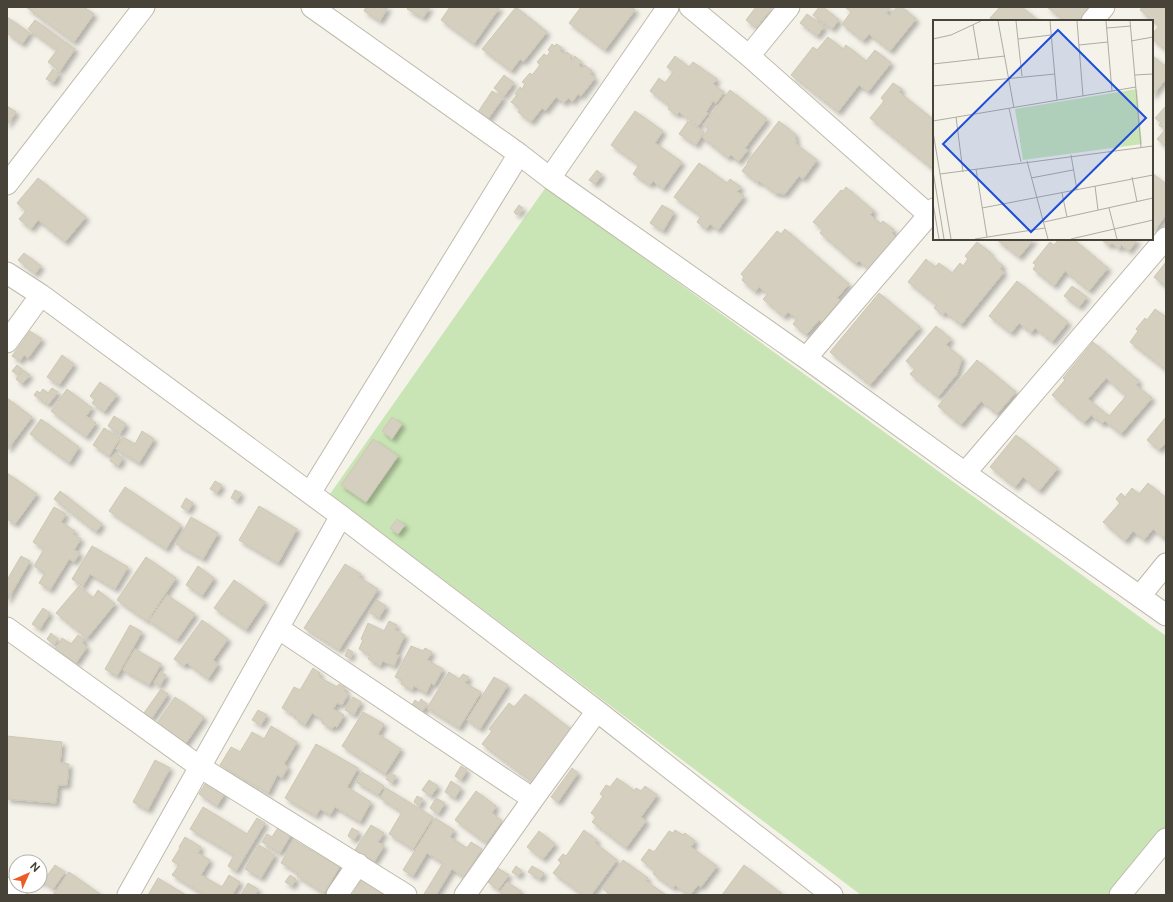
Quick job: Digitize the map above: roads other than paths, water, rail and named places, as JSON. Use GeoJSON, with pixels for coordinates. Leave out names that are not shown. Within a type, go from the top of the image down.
{"type":"FeatureCollection","features":[{"type":"Feature","properties":{"kind":"street"},"geometry":{"type":"LineString","coordinates":[[7,184],[144,7]]}},
{"type":"Feature","properties":{"kind":"street"},"geometry":{"type":"LineString","coordinates":[[312,7],[519,154],[550,178],[806,358],[965,473],[1166,615]]}},
{"type":"Feature","properties":{"kind":"street"},"geometry":{"type":"LineString","coordinates":[[550,178],[668,7]]}},
{"type":"Feature","properties":{"kind":"street"},"geometry":{"type":"LineString","coordinates":[[690,7],[931,212],[806,358]]}},
{"type":"Feature","properties":{"kind":"street"},"geometry":{"type":"LineString","coordinates":[[749,56],[789,7]]}},
{"type":"Feature","properties":{"kind":"street"},"geometry":{"type":"LineString","coordinates":[[1093,20],[1104,7]]}},
{"type":"Feature","properties":{"kind":"street"},"geometry":{"type":"LineString","coordinates":[[310,493],[519,154]]}},
{"type":"Feature","properties":{"kind":"street"},"geometry":{"type":"LineString","coordinates":[[965,473],[1166,238]]}},
{"type":"Feature","properties":{"kind":"street"},"geometry":{"type":"LineString","coordinates":[[7,273],[41,295],[341,516],[597,711],[832,895]]}},
{"type":"Feature","properties":{"kind":"street"},"geometry":{"type":"LineString","coordinates":[[7,342],[41,295]]}},
{"type":"Feature","properties":{"kind":"street"},"geometry":{"type":"LineString","coordinates":[[128,895],[341,516]]}},
{"type":"Feature","properties":{"kind":"street"},"geometry":{"type":"LineString","coordinates":[[1140,596],[1166,564]]}},
{"type":"Feature","properties":{"kind":"street"},"geometry":{"type":"LineString","coordinates":[[7,628],[200,767],[406,895]]}},
{"type":"Feature","properties":{"kind":"street"},"geometry":{"type":"LineString","coordinates":[[278,628],[533,798]]}},
{"type":"Feature","properties":{"kind":"street"},"geometry":{"type":"LineString","coordinates":[[465,895],[533,798],[597,711]]}},
{"type":"Feature","properties":{"kind":"street"},"geometry":{"type":"LineString","coordinates":[[1120,895],[1166,839]]}},
{"type":"Feature","properties":{"kind":"street"},"geometry":{"type":"LineString","coordinates":[[337,895],[358,864]]}},
{"type":"Feature","properties":{"kind":"street"},"geometry":{"type":"LineString","coordinates":[[7,888],[16,895]]}}]}
